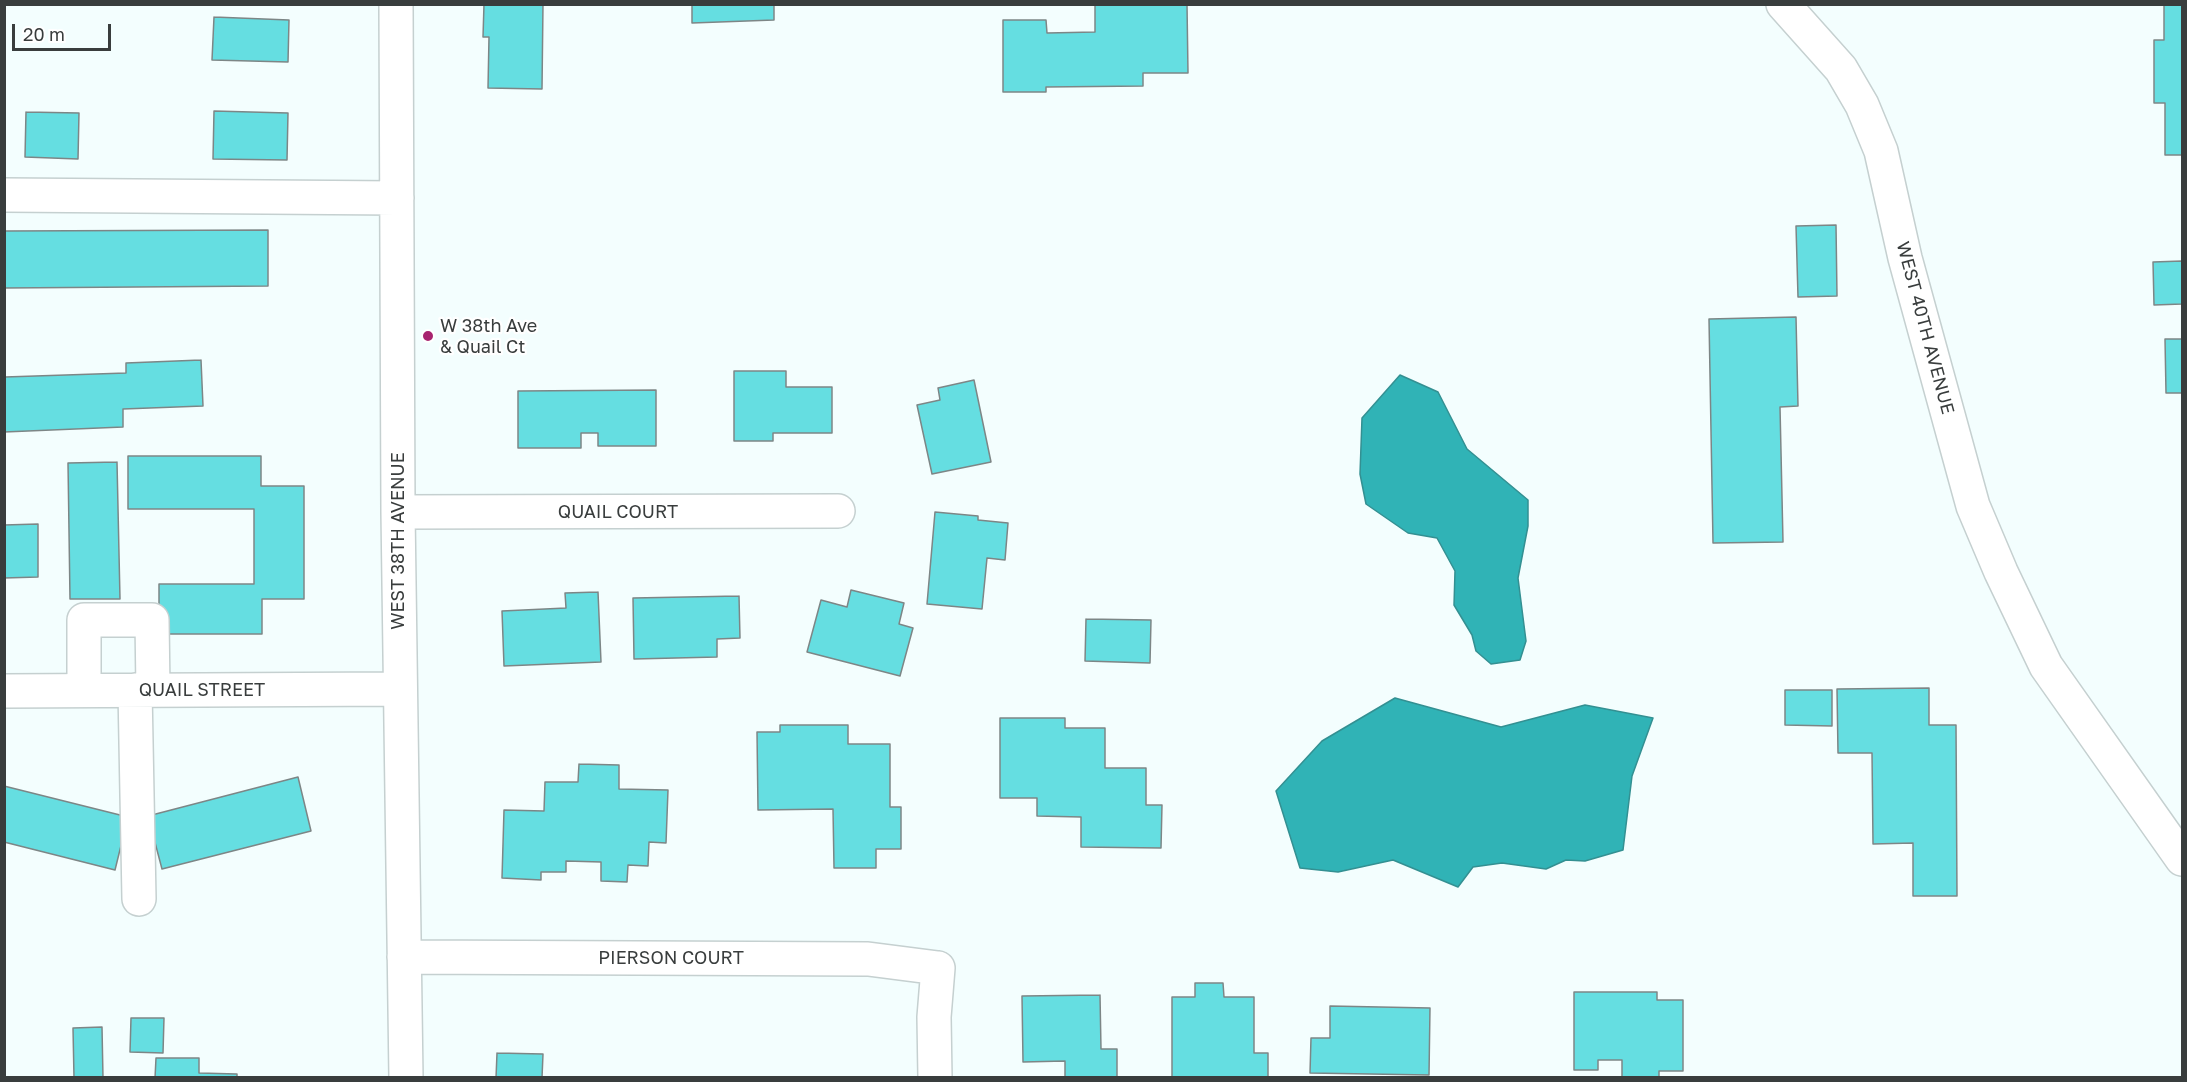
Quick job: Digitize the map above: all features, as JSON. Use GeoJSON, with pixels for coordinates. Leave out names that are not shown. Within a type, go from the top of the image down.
{"type":"FeatureCollection","features":[{"type":"Feature","properties":{"kind":"street","name":"WEST 38TH AVENUE"},"geometry":{"type":"LineString","coordinates":[[396,4],[399,689],[406,1077]]}},
{"type":"Feature","properties":{"kind":"street","name":"WEST 40TH AVENUE"},"geometry":{"type":"LineString","coordinates":[[1783,4],[1841,69],[1862,105],[1881,151],[1905,258],[1973,506],[2046,666],[2182,859]]}},
{"type":"Feature","properties":{"kind":"street"},"geometry":{"type":"LineString","coordinates":[[4,195],[397,198]]}},
{"type":"Feature","properties":{"kind":"street","name":"QUAIL COURT"},"geometry":{"type":"LineString","coordinates":[[398,512],[838,511]]}},
{"type":"Feature","properties":{"kind":"street"},"geometry":{"type":"LineString","coordinates":[[84,690],[84,620],[152,620],[144,690],[140,899]]}},
{"type":"Feature","properties":{"kind":"street","name":"QUAIL STREET"},"geometry":{"type":"LineString","coordinates":[[4,691],[399,689]]}},
{"type":"Feature","properties":{"kind":"street","name":"PIERSON COURT"},"geometry":{"type":"LineString","coordinates":[[404,957],[945,959],[934,1017],[935,1077]]}},
{"type":"Feature","properties":{"kind":"water"},"geometry":{"type":"Polygon","coordinates":[[[1400,375],[1438,392],[1467,449],[1528,500],[1528,526],[1518,578],[1526,641],[1520,660],[1491,664],[1476,651],[1472,635],[1454,605],[1455,571],[1437,538],[1408,533],[1366,504],[1360,474],[1362,418],[1400,375]]]}},
{"type":"Feature","properties":{"kind":"water"},"geometry":{"type":"Polygon","coordinates":[[[1395,698],[1501,727],[1585,705],[1653,718],[1632,776],[1623,850],[1585,861],[1566,860],[1546,869],[1502,863],[1473,867],[1458,887],[1393,860],[1338,872],[1300,868],[1276,791],[1322,741],[1395,698]]]}},
{"type":"Feature","properties":{"kind":"building"},"geometry":{"type":"Polygon","coordinates":[[[484,4],[543,4],[542,89],[488,88],[489,37],[483,37],[484,4]]]}},
{"type":"Feature","properties":{"kind":"building"},"geometry":{"type":"Polygon","coordinates":[[[692,4],[774,4],[774,20],[692,23],[692,4]]]}},
{"type":"Feature","properties":{"kind":"building"},"geometry":{"type":"Polygon","coordinates":[[[1095,4],[1187,4],[1188,73],[1143,73],[1143,86],[1046,87],[1046,92],[1003,92],[1003,20],[1046,20],[1047,33],[1095,32],[1095,4]]]}},
{"type":"Feature","properties":{"kind":"building"},"geometry":{"type":"Polygon","coordinates":[[[2164,4],[2182,4],[2182,155],[2165,155],[2165,103],[2154,103],[2154,40],[2164,40],[2164,4]]]}},
{"type":"Feature","properties":{"kind":"building"},"geometry":{"type":"Polygon","coordinates":[[[214,17],[289,20],[288,62],[212,60],[214,17]]]}},
{"type":"Feature","properties":{"kind":"building"},"geometry":{"type":"Polygon","coordinates":[[[214,111],[288,113],[287,160],[213,159],[214,111]]]}},
{"type":"Feature","properties":{"kind":"building"},"geometry":{"type":"Polygon","coordinates":[[[26,112],[79,113],[78,159],[25,157],[26,112]]]}},
{"type":"Feature","properties":{"kind":"building"},"geometry":{"type":"Polygon","coordinates":[[[1836,225],[1837,296],[1798,297],[1796,226],[1836,225]]]}},
{"type":"Feature","properties":{"kind":"building"},"geometry":{"type":"Polygon","coordinates":[[[268,230],[268,286],[4,288],[4,231],[268,230]]]}},
{"type":"Feature","properties":{"kind":"building"},"geometry":{"type":"Polygon","coordinates":[[[2182,261],[2182,304],[2154,305],[2153,262],[2182,261]]]}},
{"type":"Feature","properties":{"kind":"building"},"geometry":{"type":"Polygon","coordinates":[[[1796,317],[1798,406],[1780,407],[1783,542],[1713,543],[1709,319],[1796,317]]]}},
{"type":"Feature","properties":{"kind":"building"},"geometry":{"type":"Polygon","coordinates":[[[2165,339],[2182,339],[2182,393],[2166,393],[2165,339]]]}},
{"type":"Feature","properties":{"kind":"building"},"geometry":{"type":"Polygon","coordinates":[[[201,360],[203,406],[123,409],[123,427],[4,432],[4,370],[5,377],[126,373],[126,363],[201,360]]]}},
{"type":"Feature","properties":{"kind":"building"},"geometry":{"type":"Polygon","coordinates":[[[734,371],[786,371],[786,387],[832,387],[832,433],[773,433],[773,441],[734,441],[734,371]]]}},
{"type":"Feature","properties":{"kind":"building"},"geometry":{"type":"Polygon","coordinates":[[[974,380],[991,462],[932,474],[917,405],[940,400],[938,388],[974,380]]]}},
{"type":"Feature","properties":{"kind":"building"},"geometry":{"type":"Polygon","coordinates":[[[656,390],[656,446],[598,446],[598,433],[581,433],[581,448],[518,448],[518,391],[656,390]]]}},
{"type":"Feature","properties":{"kind":"building"},"geometry":{"type":"Polygon","coordinates":[[[128,456],[261,456],[261,486],[304,486],[304,599],[262,599],[262,634],[159,634],[159,584],[254,584],[254,509],[128,509],[128,456]]]}},
{"type":"Feature","properties":{"kind":"building"},"geometry":{"type":"Polygon","coordinates":[[[117,462],[120,599],[70,599],[68,463],[117,462]]]}},
{"type":"Feature","properties":{"kind":"building"},"geometry":{"type":"Polygon","coordinates":[[[935,512],[978,516],[978,520],[1008,523],[1005,560],[987,558],[982,609],[927,604],[935,512]]]}},
{"type":"Feature","properties":{"kind":"building"},"geometry":{"type":"Polygon","coordinates":[[[38,524],[38,577],[4,578],[4,525],[38,524]]]}},
{"type":"Feature","properties":{"kind":"building"},"geometry":{"type":"Polygon","coordinates":[[[851,590],[904,603],[899,624],[913,628],[900,676],[807,652],[821,600],[847,607],[851,590]]]}},
{"type":"Feature","properties":{"kind":"building"},"geometry":{"type":"Polygon","coordinates":[[[598,592],[601,662],[504,666],[502,611],[566,608],[565,593],[598,592]]]}},
{"type":"Feature","properties":{"kind":"building"},"geometry":{"type":"Polygon","coordinates":[[[739,596],[740,638],[717,639],[717,657],[634,659],[633,598],[739,596]]]}},
{"type":"Feature","properties":{"kind":"building"},"geometry":{"type":"Polygon","coordinates":[[[1086,619],[1151,620],[1150,663],[1085,661],[1086,619]]]}},
{"type":"Feature","properties":{"kind":"building"},"geometry":{"type":"Polygon","coordinates":[[[1929,688],[1929,725],[1956,725],[1957,896],[1913,896],[1913,843],[1873,844],[1872,753],[1838,753],[1837,689],[1929,688]]]}},
{"type":"Feature","properties":{"kind":"building"},"geometry":{"type":"Polygon","coordinates":[[[1785,690],[1832,690],[1832,726],[1785,725],[1785,690]]]}},
{"type":"Feature","properties":{"kind":"building"},"geometry":{"type":"Polygon","coordinates":[[[1000,718],[1065,718],[1065,728],[1105,728],[1105,768],[1146,768],[1146,805],[1162,805],[1161,848],[1081,847],[1081,817],[1037,816],[1037,798],[1000,798],[1000,718]]]}},
{"type":"Feature","properties":{"kind":"building"},"geometry":{"type":"Polygon","coordinates":[[[780,725],[848,725],[848,744],[890,744],[890,807],[901,807],[901,849],[876,849],[876,868],[834,868],[833,809],[758,810],[757,732],[780,732],[780,725]]]}},
{"type":"Feature","properties":{"kind":"building"},"geometry":{"type":"Polygon","coordinates":[[[579,764],[619,765],[619,789],[668,790],[666,843],[649,842],[648,866],[628,865],[627,882],[601,881],[601,862],[566,861],[566,872],[541,872],[541,880],[502,878],[504,810],[544,811],[545,782],[578,782],[579,764]]]}},
{"type":"Feature","properties":{"kind":"building"},"geometry":{"type":"Polygon","coordinates":[[[298,777],[311,831],[162,869],[148,816],[298,777]]]}},
{"type":"Feature","properties":{"kind":"building"},"geometry":{"type":"Polygon","coordinates":[[[4,786],[128,817],[115,870],[4,842],[4,786]]]}},
{"type":"Feature","properties":{"kind":"building"},"geometry":{"type":"Polygon","coordinates":[[[1195,983],[1223,983],[1224,997],[1254,997],[1254,1053],[1268,1053],[1268,1078],[1172,1078],[1172,997],[1195,997],[1195,983]]]}},
{"type":"Feature","properties":{"kind":"building"},"geometry":{"type":"Polygon","coordinates":[[[1574,992],[1657,992],[1657,1000],[1683,1000],[1683,1071],[1659,1071],[1659,1078],[1622,1078],[1622,1060],[1598,1060],[1598,1070],[1574,1070],[1574,992]]]}},
{"type":"Feature","properties":{"kind":"building"},"geometry":{"type":"Polygon","coordinates":[[[1100,995],[1101,1049],[1117,1049],[1117,1078],[1065,1078],[1065,1061],[1023,1062],[1022,996],[1100,995]]]}},
{"type":"Feature","properties":{"kind":"building"},"geometry":{"type":"Polygon","coordinates":[[[1330,1006],[1430,1008],[1429,1075],[1310,1073],[1311,1038],[1330,1038],[1330,1006]]]}},
{"type":"Feature","properties":{"kind":"building"},"geometry":{"type":"Polygon","coordinates":[[[131,1018],[164,1018],[163,1053],[130,1052],[131,1018]]]}},
{"type":"Feature","properties":{"kind":"building"},"geometry":{"type":"Polygon","coordinates":[[[102,1027],[103,1078],[74,1078],[73,1028],[102,1027]]]}},
{"type":"Feature","properties":{"kind":"building"},"geometry":{"type":"Polygon","coordinates":[[[497,1053],[543,1054],[542,1078],[496,1078],[497,1053]]]}},
{"type":"Feature","properties":{"kind":"building"},"geometry":{"type":"Polygon","coordinates":[[[156,1058],[199,1058],[199,1073],[237,1074],[237,1078],[155,1078],[156,1058]]]}},
{"type":"Feature","properties":{"kind":"place","name":"W 38th Ave & Quail Ct"},"geometry":{"type":"Point","coordinates":[428,336]}}]}
